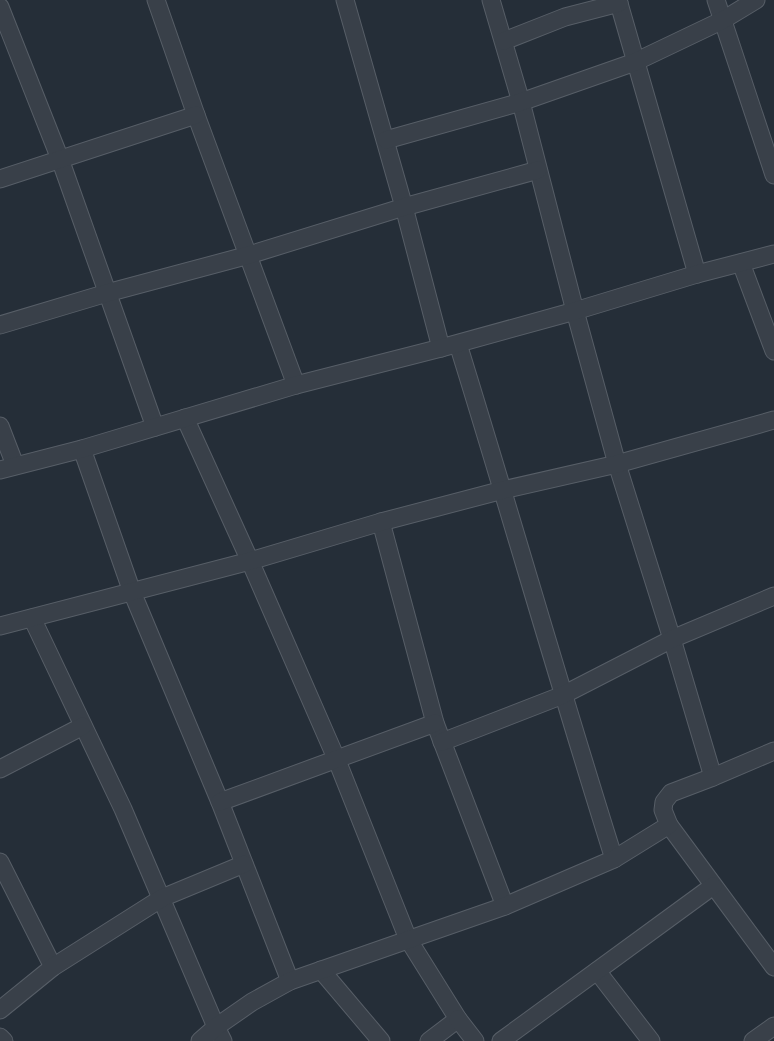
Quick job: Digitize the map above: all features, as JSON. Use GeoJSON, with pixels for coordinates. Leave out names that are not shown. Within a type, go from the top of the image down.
{"type":"FeatureCollection","features":[{"type":"Feature","properties":{"kind":"street"},"geometry":{"type":"LineString","coordinates":[[156,0],[196,115],[296,385]]}},
{"type":"Feature","properties":{"kind":"street"},"geometry":{"type":"LineString","coordinates":[[345,0],[386,140],[441,348]]}},
{"type":"Feature","properties":{"kind":"street"},"geometry":{"type":"LineString","coordinates":[[491,0],[521,102],[575,311],[617,464],[672,639],[713,777]]}},
{"type":"Feature","properties":{"kind":"street"},"geometry":{"type":"LineString","coordinates":[[716,0],[774,176]]}},
{"type":"Feature","properties":{"kind":"street"},"geometry":{"type":"LineString","coordinates":[[386,140],[521,102],[635,62],[723,20],[756,0]]}},
{"type":"Feature","properties":{"kind":"street"},"geometry":{"type":"LineString","coordinates":[[504,41],[565,17],[618,1],[697,274]]}},
{"type":"Feature","properties":{"kind":"street"},"geometry":{"type":"LineString","coordinates":[[0,7],[60,159],[155,427]]}},
{"type":"Feature","properties":{"kind":"street"},"geometry":{"type":"LineString","coordinates":[[0,178],[196,115]]}},
{"type":"Feature","properties":{"kind":"street"},"geometry":{"type":"LineString","coordinates":[[0,325],[107,293],[249,255],[404,207],[538,170]]}},
{"type":"Feature","properties":{"kind":"street"},"geometry":{"type":"LineString","coordinates":[[0,426],[8,468],[155,427],[296,385],[458,344],[575,311],[697,274],[741,264],[774,254]]}},
{"type":"Feature","properties":{"kind":"street"},"geometry":{"type":"LineString","coordinates":[[741,264],[774,351]]}},
{"type":"Feature","properties":{"kind":"street"},"geometry":{"type":"LineString","coordinates":[[458,344],[503,490],[563,695],[614,859]]}},
{"type":"Feature","properties":{"kind":"street"},"geometry":{"type":"LineString","coordinates":[[186,418],[336,758],[408,939],[458,1019],[475,1041]]}},
{"type":"Feature","properties":{"kind":"street"},"geometry":{"type":"LineString","coordinates":[[0,626],[250,561],[380,522],[503,490],[617,464],[774,420]]}},
{"type":"Feature","properties":{"kind":"street"},"geometry":{"type":"LineString","coordinates":[[82,448],[132,592],[220,802],[290,981]]}},
{"type":"Feature","properties":{"kind":"street"},"geometry":{"type":"LineString","coordinates":[[380,522],[435,723],[505,906]]}},
{"type":"Feature","properties":{"kind":"street"},"geometry":{"type":"LineString","coordinates":[[442,742],[563,695],[672,639],[774,596]]}},
{"type":"Feature","properties":{"kind":"street"},"geometry":{"type":"LineString","coordinates":[[32,618],[123,809],[220,1034]]}},
{"type":"Feature","properties":{"kind":"street"},"geometry":{"type":"LineString","coordinates":[[220,802],[336,758],[435,723]]}},
{"type":"Feature","properties":{"kind":"street"},"geometry":{"type":"LineString","coordinates":[[0,770],[83,726]]}},
{"type":"Feature","properties":{"kind":"street"},"geometry":{"type":"LineString","coordinates":[[774,751],[676,791],[664,802],[663,810],[669,825],[774,967]]}},
{"type":"Feature","properties":{"kind":"street"},"geometry":{"type":"LineString","coordinates":[[200,1041],[220,1034],[252,1002],[290,981],[505,906],[614,859],[669,825]]}},
{"type":"Feature","properties":{"kind":"street"},"geometry":{"type":"LineString","coordinates":[[0,862],[53,967]]}},
{"type":"Feature","properties":{"kind":"street"},"geometry":{"type":"LineString","coordinates":[[0,1010],[53,967],[162,898],[244,864]]}},
{"type":"Feature","properties":{"kind":"street"},"geometry":{"type":"LineString","coordinates":[[501,1041],[713,886]]}},
{"type":"Feature","properties":{"kind":"street"},"geometry":{"type":"LineString","coordinates":[[321,970],[381,1041]]}},
{"type":"Feature","properties":{"kind":"street"},"geometry":{"type":"LineString","coordinates":[[597,971],[651,1041]]}},
{"type":"Feature","properties":{"kind":"street"},"geometry":{"type":"LineString","coordinates":[[429,1041],[458,1019]]}},
{"type":"Feature","properties":{"kind":"street"},"geometry":{"type":"LineString","coordinates":[[753,1041],[774,1026]]}},
{"type":"Feature","properties":{"kind":"street"},"geometry":{"type":"LineString","coordinates":[[0,1037],[4,1041]]}}]}
